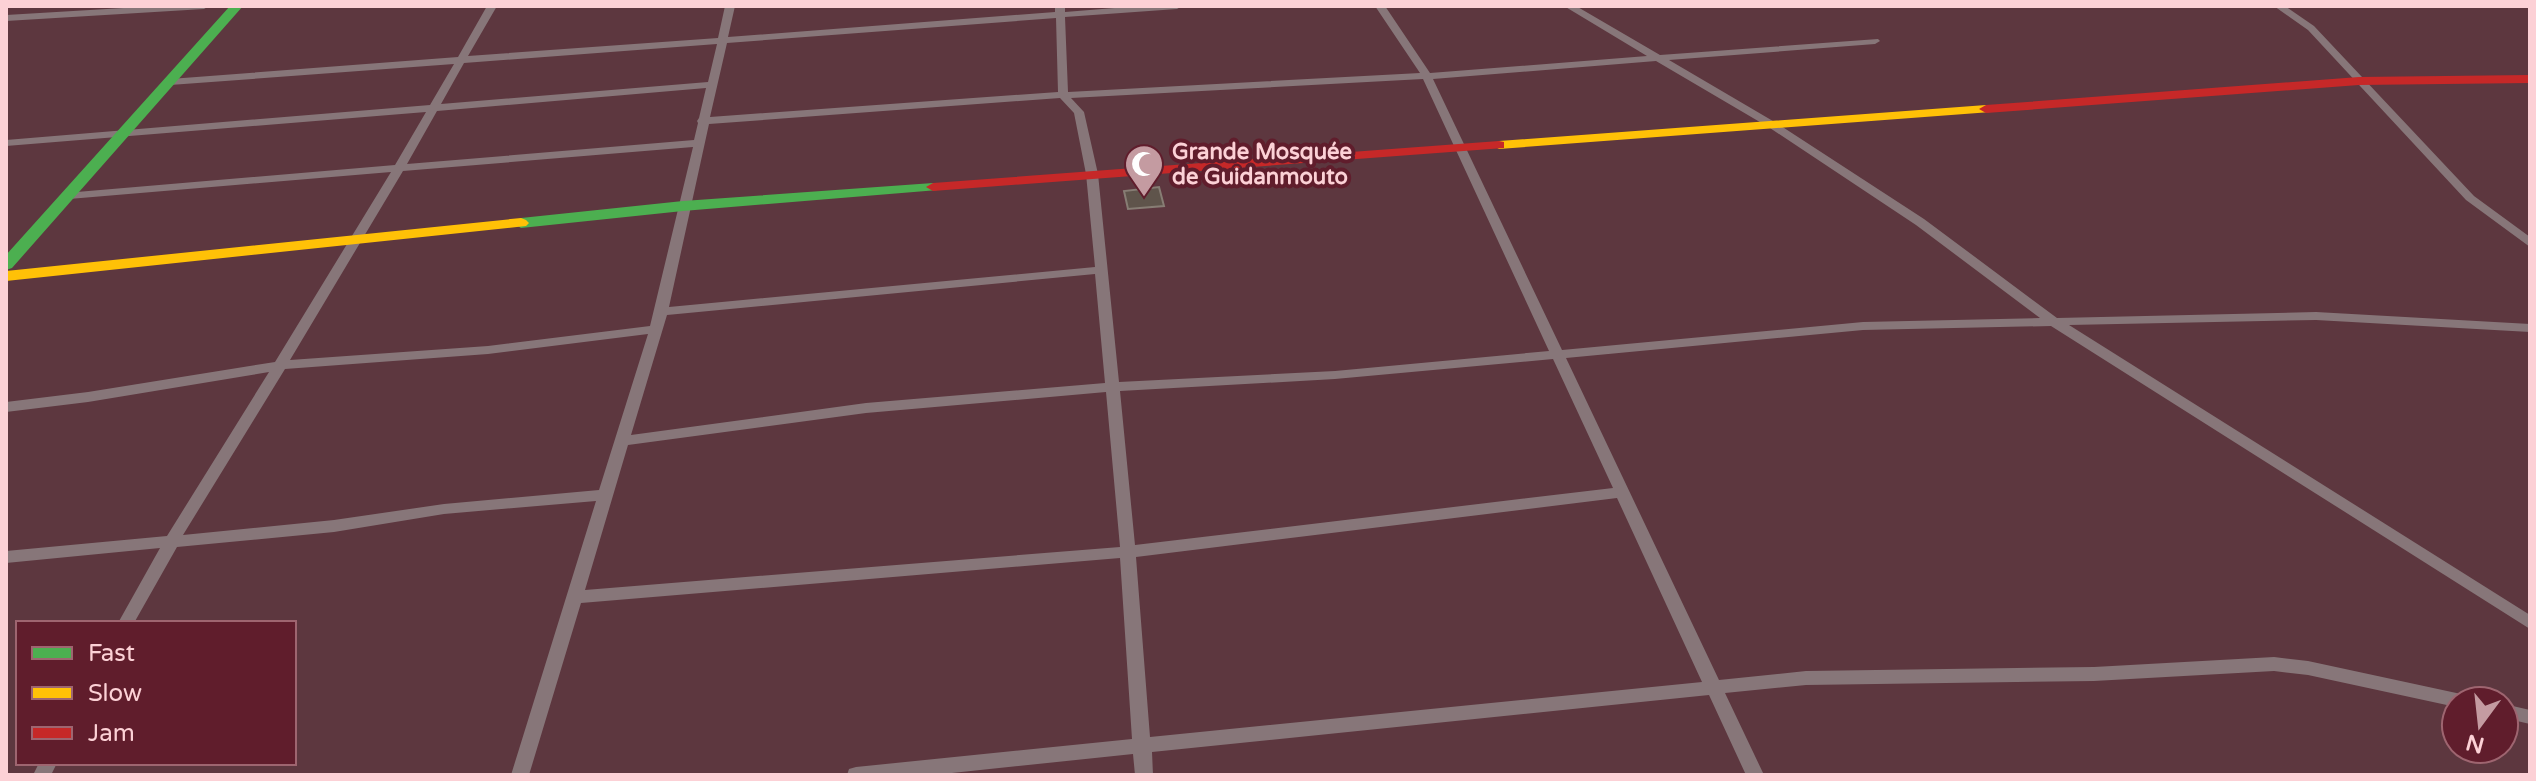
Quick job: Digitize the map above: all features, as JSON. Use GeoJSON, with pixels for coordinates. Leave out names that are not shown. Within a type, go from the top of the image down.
{"type":"FeatureCollection","features":[{"type":"Feature","properties":{"kind":"street"},"geometry":{"type":"LineString","coordinates":[[6,18],[204,6]]}},
{"type":"Feature","properties":{"kind":"street"},"geometry":{"type":"LineString","coordinates":[[6,265],[237,6]]}},
{"type":"Feature","properties":{"kind":"street"},"geometry":{"type":"LineString","coordinates":[[127,621],[172,541],[359,238],[492,6]]}},
{"type":"Feature","properties":{"kind":"street"},"geometry":{"type":"LineString","coordinates":[[520,775],[661,312],[730,6]]}},
{"type":"Feature","properties":{"kind":"street"},"geometry":{"type":"LineString","coordinates":[[170,82],[1060,10],[1177,6]]}},
{"type":"Feature","properties":{"kind":"street"},"geometry":{"type":"LineString","coordinates":[[1380,6],[1427,76],[1755,775]]}},
{"type":"Feature","properties":{"kind":"street"},"geometry":{"type":"LineString","coordinates":[[1569,6],[1774,126],[1920,222],[2054,322],[2530,623]]}},
{"type":"Feature","properties":{"kind":"street"},"geometry":{"type":"LineString","coordinates":[[2279,6],[2311,28],[2470,198],[2530,243]]}},
{"type":"Feature","properties":{"kind":"street"},"geometry":{"type":"LineString","coordinates":[[1060,10],[1063,95],[1079,112],[1092,174],[1128,552],[1144,775]]}},
{"type":"Feature","properties":{"kind":"street"},"geometry":{"type":"LineString","coordinates":[[702,121],[1063,95],[1427,76],[1875,41]]}},
{"type":"Feature","properties":{"kind":"street"},"geometry":{"type":"LineString","coordinates":[[6,276],[683,206],[1092,174],[2359,81],[2530,79]]}},
{"type":"Feature","properties":{"kind":"street"},"geometry":{"type":"LineString","coordinates":[[6,143],[434,105],[710,85]]}},
{"type":"Feature","properties":{"kind":"street"},"geometry":{"type":"LineString","coordinates":[[69,195],[697,143]]}},
{"type":"Feature","properties":{"kind":"street"},"geometry":{"type":"LineString","coordinates":[[661,312],[1101,270]]}},
{"type":"Feature","properties":{"kind":"street"},"geometry":{"type":"LineString","coordinates":[[622,441],[866,408],[1112,387],[1335,375],[1863,326],[2316,316],[2530,328]]}},
{"type":"Feature","properties":{"kind":"street"},"geometry":{"type":"LineString","coordinates":[[6,407],[88,397],[283,365],[488,350],[656,329]]}},
{"type":"Feature","properties":{"kind":"street"},"geometry":{"type":"LineString","coordinates":[[575,597],[1128,552],[1624,492]]}},
{"type":"Feature","properties":{"kind":"street"},"geometry":{"type":"LineString","coordinates":[[6,557],[334,526],[444,509],[605,495]]}},
{"type":"Feature","properties":{"kind":"street"},"geometry":{"type":"LineString","coordinates":[[856,775],[1806,678],[2094,674],[2274,664],[2308,668],[2440,696]]}},
{"type":"Feature","properties":{"kind":"building","name":"Grande Mosquée de Guidanmouto"},"geometry":{"type":"Polygon","coordinates":[[[1159,187],[1164,206],[1128,209],[1124,191],[1159,187]]]}},
{"type":"Feature","properties":{"kind":"traffic: fast"},"geometry":{"type":"LineString","coordinates":[[6,265],[237,6]]}},
{"type":"Feature","properties":{"kind":"traffic: fast"},"geometry":{"type":"LineString","coordinates":[[521,223],[683,206],[933,187]]}},
{"type":"Feature","properties":{"kind":"traffic: slow"},"geometry":{"type":"LineString","coordinates":[[1499,145],[1986,109]]}},
{"type":"Feature","properties":{"kind":"traffic: slow"},"geometry":{"type":"LineString","coordinates":[[6,276],[521,223]]}},
{"type":"Feature","properties":{"kind":"traffic: jam"},"geometry":{"type":"LineString","coordinates":[[1986,109],[2359,81],[2530,79]]}},
{"type":"Feature","properties":{"kind":"traffic: jam"},"geometry":{"type":"LineString","coordinates":[[933,187],[1499,145]]}},
{"type":"Feature","properties":{"kind":"place","name":"Grande Mosquée de Guidanmouto"},"geometry":{"type":"Point","coordinates":[1144,198]}}]}
